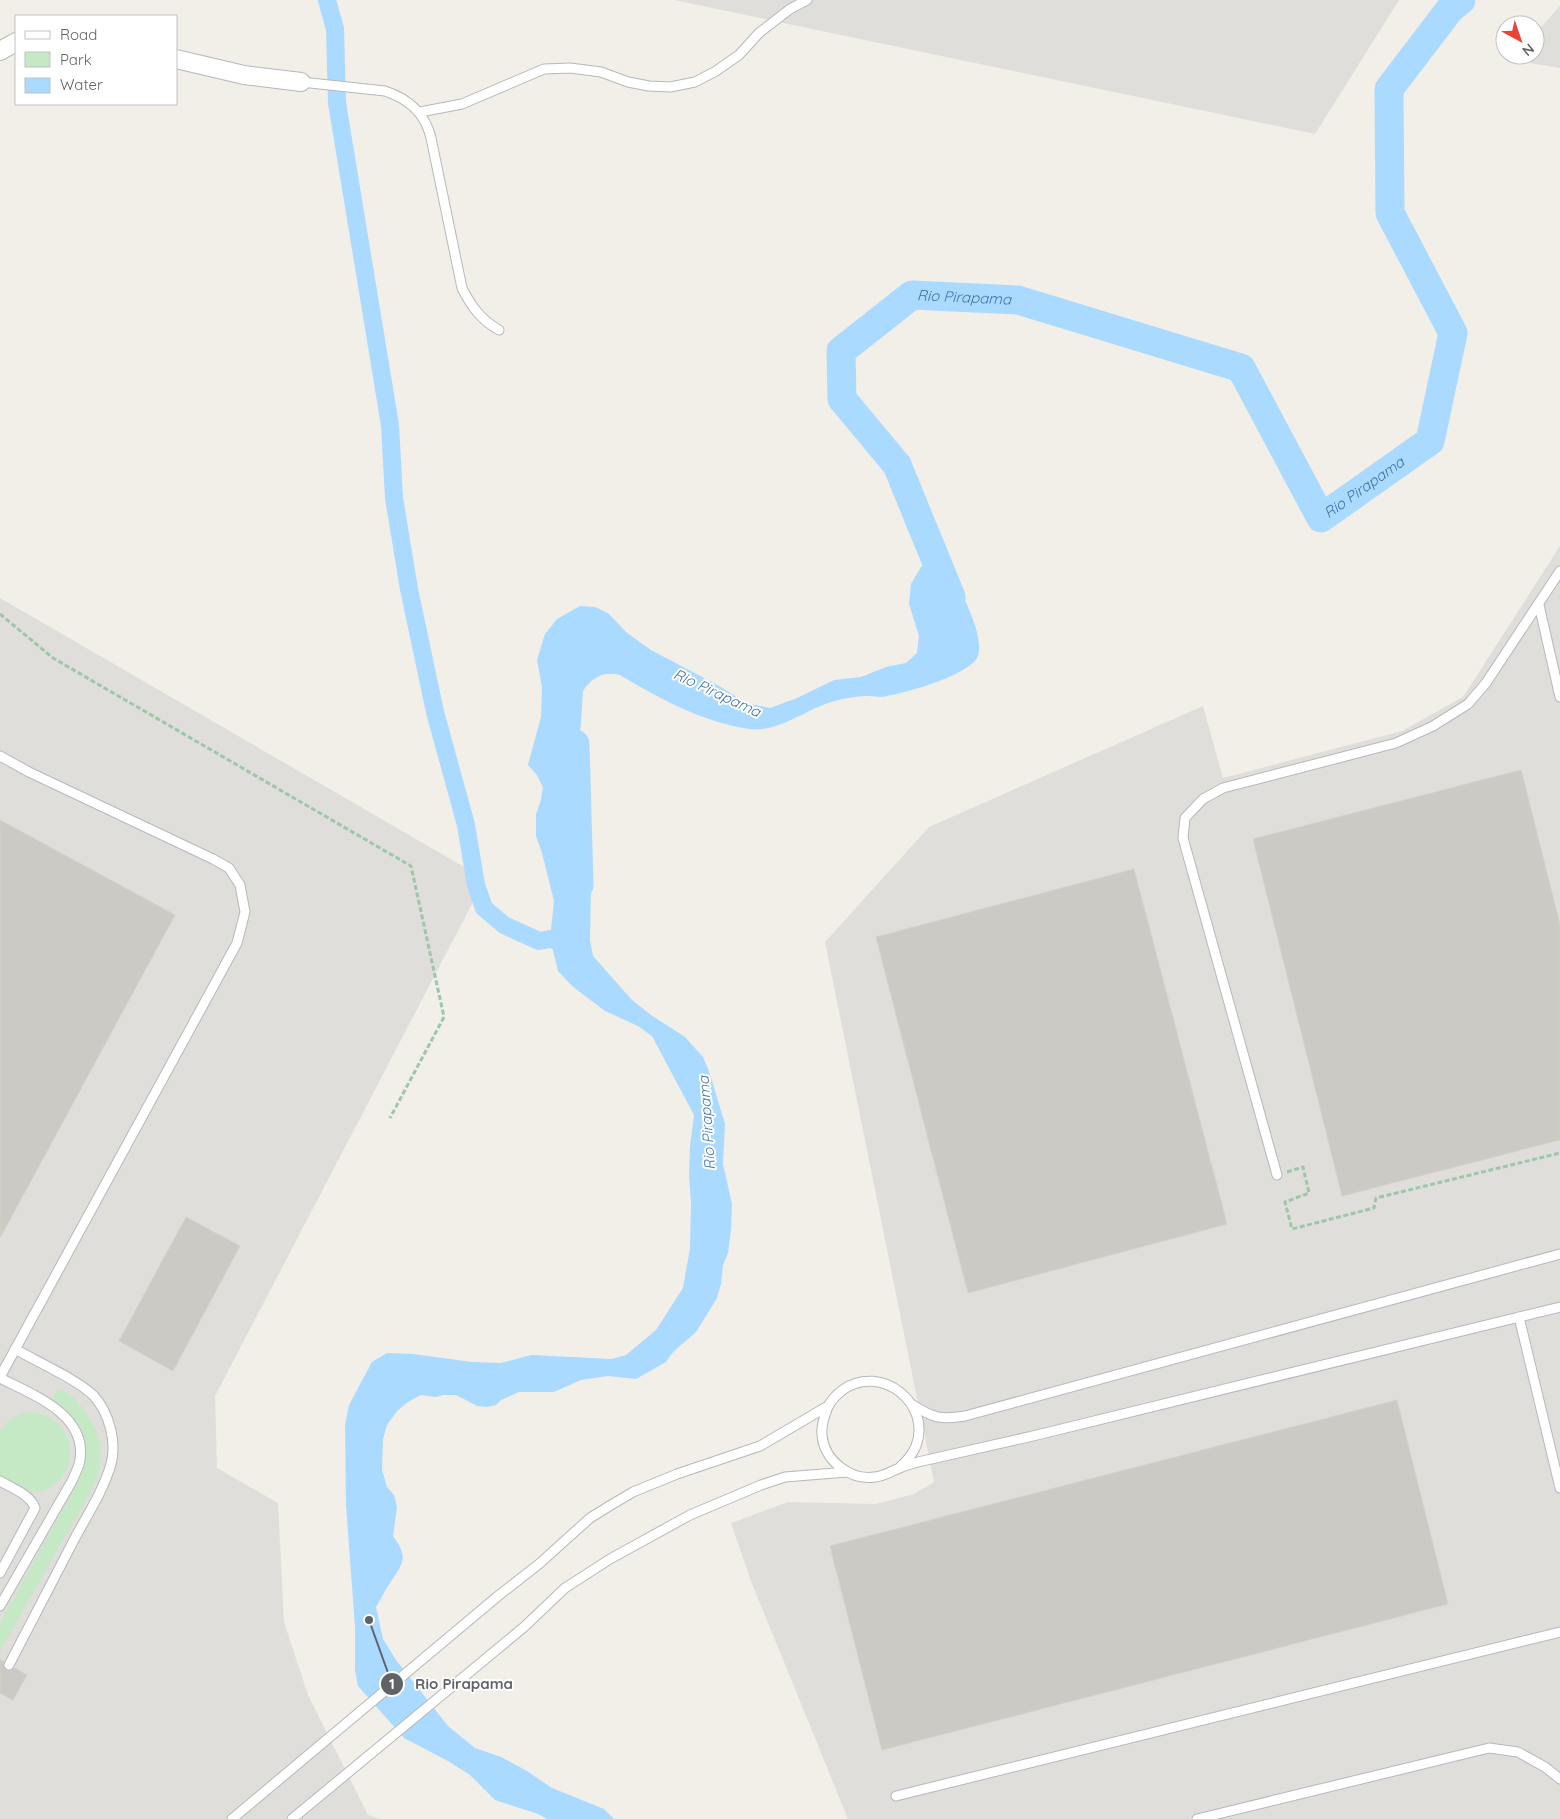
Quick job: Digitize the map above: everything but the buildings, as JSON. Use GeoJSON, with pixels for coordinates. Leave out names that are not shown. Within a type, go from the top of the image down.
{"type":"FeatureCollection","features":[{"type":"Feature","properties":{"kind":"street"},"geometry":{"type":"LineString","coordinates":[[0,51],[15,43]]}},
{"type":"Feature","properties":{"kind":"street"},"geometry":{"type":"LineString","coordinates":[[178,58],[244,75],[301,82]]}},
{"type":"Feature","properties":{"kind":"lane"},"geometry":{"type":"LineString","coordinates":[[420,112],[462,104],[544,70],[570,68],[601,72],[628,82],[649,86],[670,87],[695,82],[716,71],[739,55],[759,34],[790,9],[806,0]]}},
{"type":"Feature","properties":{"kind":"lane"},"geometry":{"type":"LineString","coordinates":[[301,82],[385,91],[396,94],[410,102],[420,112],[431,138],[462,288],[469,303],[479,315],[487,323],[499,330]]}},
{"type":"Feature","properties":{"kind":"lane"},"geometry":{"type":"LineString","coordinates":[[1277,1175],[1183,838],[1185,818],[1203,799],[1223,788],[1396,742],[1433,726],[1468,704],[1486,683],[1560,571]]}},
{"type":"Feature","properties":{"kind":"lane"},"geometry":{"type":"LineString","coordinates":[[1538,605],[1560,697]]}},
{"type":"Feature","properties":{"kind":"lane"},"geometry":{"type":"LineString","coordinates":[[0,756],[29,772],[214,859],[229,868],[240,885],[245,912],[238,943],[0,1377],[59,1410],[73,1426],[81,1442],[80,1461],[72,1481],[0,1606]]}},
{"type":"Feature","properties":{"kind":"lane"},"geometry":{"type":"LineString","coordinates":[[912,1405],[927,1415],[941,1419],[964,1416],[1560,1254]]}},
{"type":"Feature","properties":{"kind":"lane"},"geometry":{"type":"LineString","coordinates":[[900,1467],[1560,1307]]}},
{"type":"Feature","properties":{"kind":"lane"},"geometry":{"type":"LineString","coordinates":[[1519,1316],[1560,1488]]}},
{"type":"Feature","properties":{"kind":"lane"},"geometry":{"type":"LineString","coordinates":[[9,1665],[98,1496],[111,1464],[113,1450],[110,1427],[94,1396],[76,1383],[15,1349]]}},
{"type":"Feature","properties":{"kind":"lane"},"geometry":{"type":"LineString","coordinates":[[863,1381],[878,1381],[892,1386],[904,1394],[912,1405],[918,1418],[919,1431],[916,1445],[910,1457],[900,1467],[888,1474],[874,1478],[860,1477],[847,1472],[834,1463],[826,1450],[822,1435],[823,1420],[828,1406],[837,1394],[849,1386],[863,1381]]}},
{"type":"Feature","properties":{"kind":"lane"},"geometry":{"type":"LineString","coordinates":[[232,1819],[498,1596],[539,1564],[590,1518],[633,1492],[677,1474],[760,1446],[828,1406]]}},
{"type":"Feature","properties":{"kind":"lane"},"geometry":{"type":"LineString","coordinates":[[292,1819],[524,1627],[565,1588],[633,1545],[690,1515],[761,1485],[785,1477],[847,1472]]}},
{"type":"Feature","properties":{"kind":"lane"},"geometry":{"type":"LineString","coordinates":[[0,1481],[26,1496],[33,1502],[35,1508],[0,1573]]}},
{"type":"Feature","properties":{"kind":"lane"},"geometry":{"type":"LineString","coordinates":[[896,1796],[1560,1632]]}},
{"type":"Feature","properties":{"kind":"lane"},"geometry":{"type":"LineString","coordinates":[[1197,1819],[1489,1748],[1518,1752],[1545,1767],[1560,1779]]}},
{"type":"Feature","properties":{"kind":"path"},"geometry":{"type":"LineString","coordinates":[[0,614],[53,658],[411,866],[444,1017],[390,1118]]}},
{"type":"Feature","properties":{"kind":"path"},"geometry":{"type":"LineString","coordinates":[[1277,1175],[1303,1167],[1309,1194],[1285,1202],[1292,1229],[1374,1208],[1376,1198],[1560,1153]]}},
{"type":"Feature","properties":{"kind":"shaded area"},"geometry":{"type":"Polygon","coordinates":[[[674,0],[1399,0],[1315,134],[674,0]]]}},
{"type":"Feature","properties":{"kind":"shaded area"},"geometry":{"type":"Polygon","coordinates":[[[1560,6],[1560,68],[1542,65],[1545,65],[1545,23],[1560,6]]]}},
{"type":"Feature","properties":{"kind":"shaded area"},"geometry":{"type":"Polygon","coordinates":[[[1560,546],[1560,1819],[848,1819],[751,1581],[731,1523],[788,1502],[876,1504],[914,1494],[934,1482],[825,942],[929,827],[1203,706],[1223,778],[1402,731],[1463,697],[1560,546]]]}},
{"type":"Feature","properties":{"kind":"shaded area"},"geometry":{"type":"Polygon","coordinates":[[[0,598],[485,879],[215,1396],[217,1468],[278,1503],[284,1622],[308,1695],[368,1815],[380,1819],[0,1819],[0,598]]]}},
{"type":"Feature","properties":{"kind":"green space"},"geometry":{"type":"Polygon","coordinates":[[[58,1390],[66,1392],[73,1398],[92,1422],[100,1444],[100,1467],[91,1491],[0,1651],[0,1623],[83,1473],[84,1449],[79,1427],[70,1414],[54,1400],[53,1397],[58,1390]]]}},
{"type":"Feature","properties":{"kind":"green space"},"geometry":{"type":"Polygon","coordinates":[[[30,1412],[49,1417],[62,1429],[69,1442],[70,1456],[66,1470],[59,1481],[48,1489],[34,1492],[19,1490],[0,1477],[0,1431],[11,1418],[30,1412]]]}},
{"type":"Feature","properties":{"kind":"water"},"geometry":{"type":"Polygon","coordinates":[[[936,561],[954,581],[963,597],[973,618],[979,641],[979,650],[977,658],[971,665],[936,682],[885,697],[860,696],[824,704],[782,724],[760,729],[732,726],[699,715],[666,701],[620,675],[609,674],[599,676],[590,682],[583,691],[579,751],[581,769],[569,798],[567,823],[570,834],[587,859],[591,884],[590,941],[593,956],[632,1000],[685,1037],[703,1057],[709,1071],[725,1124],[723,1164],[732,1204],[728,1253],[723,1265],[721,1284],[717,1298],[696,1332],[673,1352],[666,1362],[636,1379],[608,1376],[581,1380],[554,1392],[519,1392],[501,1400],[496,1405],[487,1407],[477,1406],[456,1395],[436,1397],[421,1395],[397,1411],[387,1425],[383,1439],[382,1470],[387,1487],[394,1495],[397,1507],[393,1536],[403,1555],[401,1565],[376,1607],[383,1639],[396,1660],[448,1726],[475,1748],[501,1757],[527,1771],[552,1788],[604,1809],[614,1819],[547,1819],[538,1814],[495,1800],[470,1775],[404,1738],[358,1686],[355,1670],[355,1627],[346,1505],[345,1425],[349,1405],[372,1362],[387,1353],[413,1354],[472,1362],[501,1363],[531,1355],[611,1359],[626,1355],[656,1330],[683,1288],[690,1248],[691,1204],[689,1175],[694,1115],[652,1036],[638,1026],[605,1011],[572,986],[558,971],[550,939],[554,901],[536,836],[536,814],[543,787],[537,775],[528,765],[541,717],[542,687],[537,660],[545,634],[557,619],[580,606],[595,607],[609,614],[627,633],[651,650],[721,687],[746,703],[770,708],[797,698],[834,680],[861,677],[886,667],[906,663],[917,653],[919,636],[909,604],[911,584],[921,567],[936,561]]]}},
{"type":"Feature","properties":{"kind":"waterway"},"geometry":{"type":"LineString","coordinates":[[327,0],[335,29],[337,103],[390,425],[394,498],[409,589],[435,712],[466,825],[476,885],[484,908],[504,925],[539,941],[550,939],[572,942]]}},
{"type":"Feature","properties":{"kind":"waterway","name":"Rio Pirapama"},"geometry":{"type":"LineString","coordinates":[[951,597],[897,465],[842,399],[841,351],[912,295],[1018,300],[1241,368],[1321,518],[1430,441],[1453,333],[1390,213],[1389,89],[1450,9],[1461,0]]}},
{"type":"Feature","properties":{"kind":"waterway","name":"Rio Pirapama"},"geometry":{"type":"LineString","coordinates":[[575,744],[579,885]]}},
{"type":"Feature","properties":{"kind":"place","name":"Rio Pirapama"},"geometry":{"type":"Point","coordinates":[369,1620]}}]}
